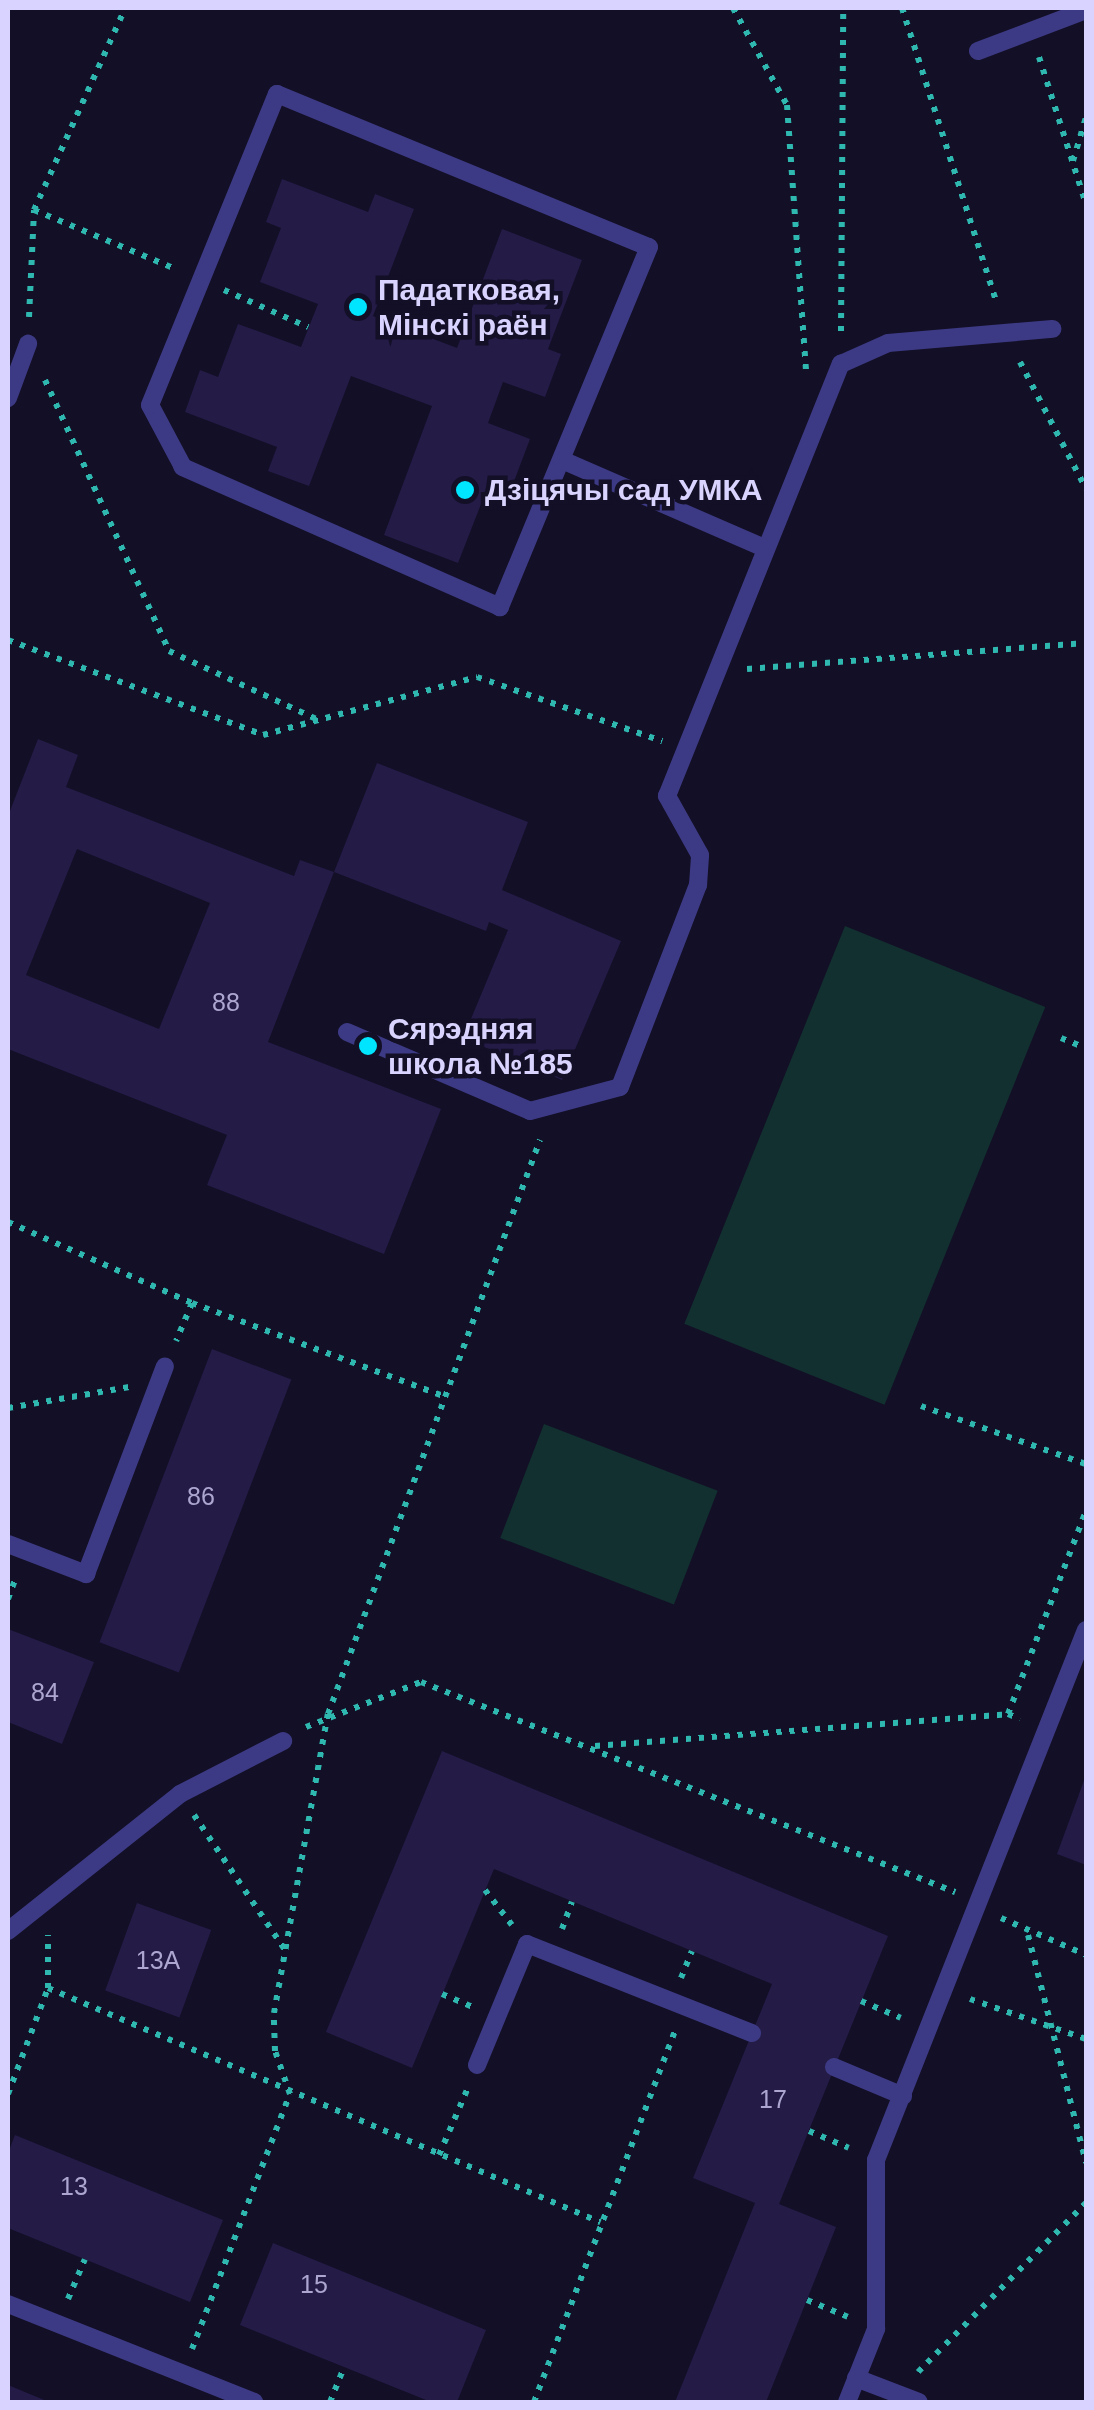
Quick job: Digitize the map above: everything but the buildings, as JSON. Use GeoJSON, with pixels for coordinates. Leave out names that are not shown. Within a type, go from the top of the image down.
{"type":"FeatureCollection","features":[{"type":"Feature","properties":{"kind":"lane"},"geometry":{"type":"LineString","coordinates":[[978,50],[1086,10]]}},
{"type":"Feature","properties":{"kind":"lane"},"geometry":{"type":"LineString","coordinates":[[277,94],[649,247],[562,460],[500,607],[183,468],[150,405],[277,94]]}},
{"type":"Feature","properties":{"kind":"lane"},"geometry":{"type":"LineString","coordinates":[[347,1032],[530,1111],[620,1088],[698,885],[700,855],[666,796],[841,364],[888,343],[952,334],[1008,338],[1052,330]]}},
{"type":"Feature","properties":{"kind":"lane"},"geometry":{"type":"LineString","coordinates":[[8,398],[28,344]]}},
{"type":"Feature","properties":{"kind":"lane"},"geometry":{"type":"LineString","coordinates":[[562,460],[764,548]]}},
{"type":"Feature","properties":{"kind":"lane"},"geometry":{"type":"LineString","coordinates":[[8,1544],[86,1574],[162,1374]]}},
{"type":"Feature","properties":{"kind":"lane"},"geometry":{"type":"LineString","coordinates":[[847,2402],[876,2328],[876,2160],[1086,1630]]}},
{"type":"Feature","properties":{"kind":"lane"},"geometry":{"type":"LineString","coordinates":[[8,1931],[180,1794],[283,1741]]}},
{"type":"Feature","properties":{"kind":"lane"},"geometry":{"type":"LineString","coordinates":[[477,2066],[527,1944],[752,2033]]}},
{"type":"Feature","properties":{"kind":"lane"},"geometry":{"type":"LineString","coordinates":[[834,2066],[903,2096]]}},
{"type":"Feature","properties":{"kind":"lane"},"geometry":{"type":"LineString","coordinates":[[8,2304],[254,2402]]}},
{"type":"Feature","properties":{"kind":"lane"},"geometry":{"type":"LineString","coordinates":[[856,2378],[919,2402]]}},
{"type":"Feature","properties":{"kind":"path"},"geometry":{"type":"LineString","coordinates":[[125,8],[34,210],[28,344],[169,651],[318,720]]}},
{"type":"Feature","properties":{"kind":"path"},"geometry":{"type":"LineString","coordinates":[[734,8],[787,104],[806,374]]}},
{"type":"Feature","properties":{"kind":"path"},"geometry":{"type":"LineString","coordinates":[[841,364],[844,8]]}},
{"type":"Feature","properties":{"kind":"path"},"geometry":{"type":"LineString","coordinates":[[902,8],[1008,338],[1086,490]]}},
{"type":"Feature","properties":{"kind":"path"},"geometry":{"type":"LineString","coordinates":[[1031,32],[1086,204]]}},
{"type":"Feature","properties":{"kind":"path"},"geometry":{"type":"LineString","coordinates":[[1073,162],[1086,117]]}},
{"type":"Feature","properties":{"kind":"path"},"geometry":{"type":"LineString","coordinates":[[8,640],[262,734],[477,676],[687,748]]}},
{"type":"Feature","properties":{"kind":"path"},"geometry":{"type":"LineString","coordinates":[[716,671],[1086,643]]}},
{"type":"Feature","properties":{"kind":"path"},"geometry":{"type":"LineString","coordinates":[[1061,1038],[1086,1048]]}},
{"type":"Feature","properties":{"kind":"path"},"geometry":{"type":"LineString","coordinates":[[182,2373],[290,2094],[276,2051],[274,2013],[328,1714],[553,1105]]}},
{"type":"Feature","properties":{"kind":"path"},"geometry":{"type":"LineString","coordinates":[[8,1222],[192,1303],[444,1396]]}},
{"type":"Feature","properties":{"kind":"path"},"geometry":{"type":"LineString","coordinates":[[8,1408],[162,1374],[192,1303]]}},
{"type":"Feature","properties":{"kind":"path"},"geometry":{"type":"LineString","coordinates":[[922,1406],[1086,1464]]}},
{"type":"Feature","properties":{"kind":"path"},"geometry":{"type":"LineString","coordinates":[[1008,1714],[1086,1510]]}},
{"type":"Feature","properties":{"kind":"path"},"geometry":{"type":"LineString","coordinates":[[283,1741],[328,1714],[421,1682],[937,1882]]}},
{"type":"Feature","properties":{"kind":"path"},"geometry":{"type":"LineString","coordinates":[[592,1747],[1008,1714],[1048,1729]]}},
{"type":"Feature","properties":{"kind":"path"},"geometry":{"type":"LineString","coordinates":[[180,1794],[286,1951]]}},
{"type":"Feature","properties":{"kind":"path"},"geometry":{"type":"LineString","coordinates":[[486,1890],[527,1944]]}},
{"type":"Feature","properties":{"kind":"path"},"geometry":{"type":"LineString","coordinates":[[8,2094],[48,1988],[49,1898]]}},
{"type":"Feature","properties":{"kind":"path"},"geometry":{"type":"LineString","coordinates":[[1086,1956],[1027,1934],[1086,2164]]}},
{"type":"Feature","properties":{"kind":"path"},"geometry":{"type":"LineString","coordinates":[[48,1988],[290,2094],[600,2222]]}},
{"type":"Feature","properties":{"kind":"path"},"geometry":{"type":"LineString","coordinates":[[946,1990],[1086,2039]]}},
{"type":"Feature","properties":{"kind":"path"},"geometry":{"type":"LineString","coordinates":[[861,2001],[929,2030]]}},
{"type":"Feature","properties":{"kind":"path"},"geometry":{"type":"LineString","coordinates":[[534,2402],[684,2007]]}},
{"type":"Feature","properties":{"kind":"path"},"geometry":{"type":"LineString","coordinates":[[439,2155],[477,2066]]}},
{"type":"Feature","properties":{"kind":"path"},"geometry":{"type":"LineString","coordinates":[[808,2130],[876,2160]]}},
{"type":"Feature","properties":{"kind":"path"},"geometry":{"type":"LineString","coordinates":[[897,2394],[1086,2203]]}},
{"type":"Feature","properties":{"kind":"path"},"geometry":{"type":"LineString","coordinates":[[58,2324],[85,2259]]}},
{"type":"Feature","properties":{"kind":"path"},"geometry":{"type":"LineString","coordinates":[[808,2300],[876,2328]]}},
{"type":"Feature","properties":{"kind":"path"},"geometry":{"type":"LineString","coordinates":[[330,2402],[344,2368]]}},
{"type":"Feature","properties":{"kind":"green space"},"geometry":{"type":"Polygon","coordinates":[[[845,926],[1045,1007],[885,1405],[684,1324],[845,926]]]}},
{"type":"Feature","properties":{"kind":"green space"},"geometry":{"type":"Polygon","coordinates":[[[544,1424],[718,1491],[674,1605],[500,1538],[544,1424]]]}},
{"type":"Feature","properties":{"kind":"place","name":"Падатковая, Мінскі раён"},"geometry":{"type":"Point","coordinates":[358,307]}},
{"type":"Feature","properties":{"kind":"place","name":"Дзіцячы сад УМКА"},"geometry":{"type":"Point","coordinates":[465,490]}},
{"type":"Feature","properties":{"kind":"place","name":"Сярэдняя школа №185"},"geometry":{"type":"Point","coordinates":[368,1046]}}]}
